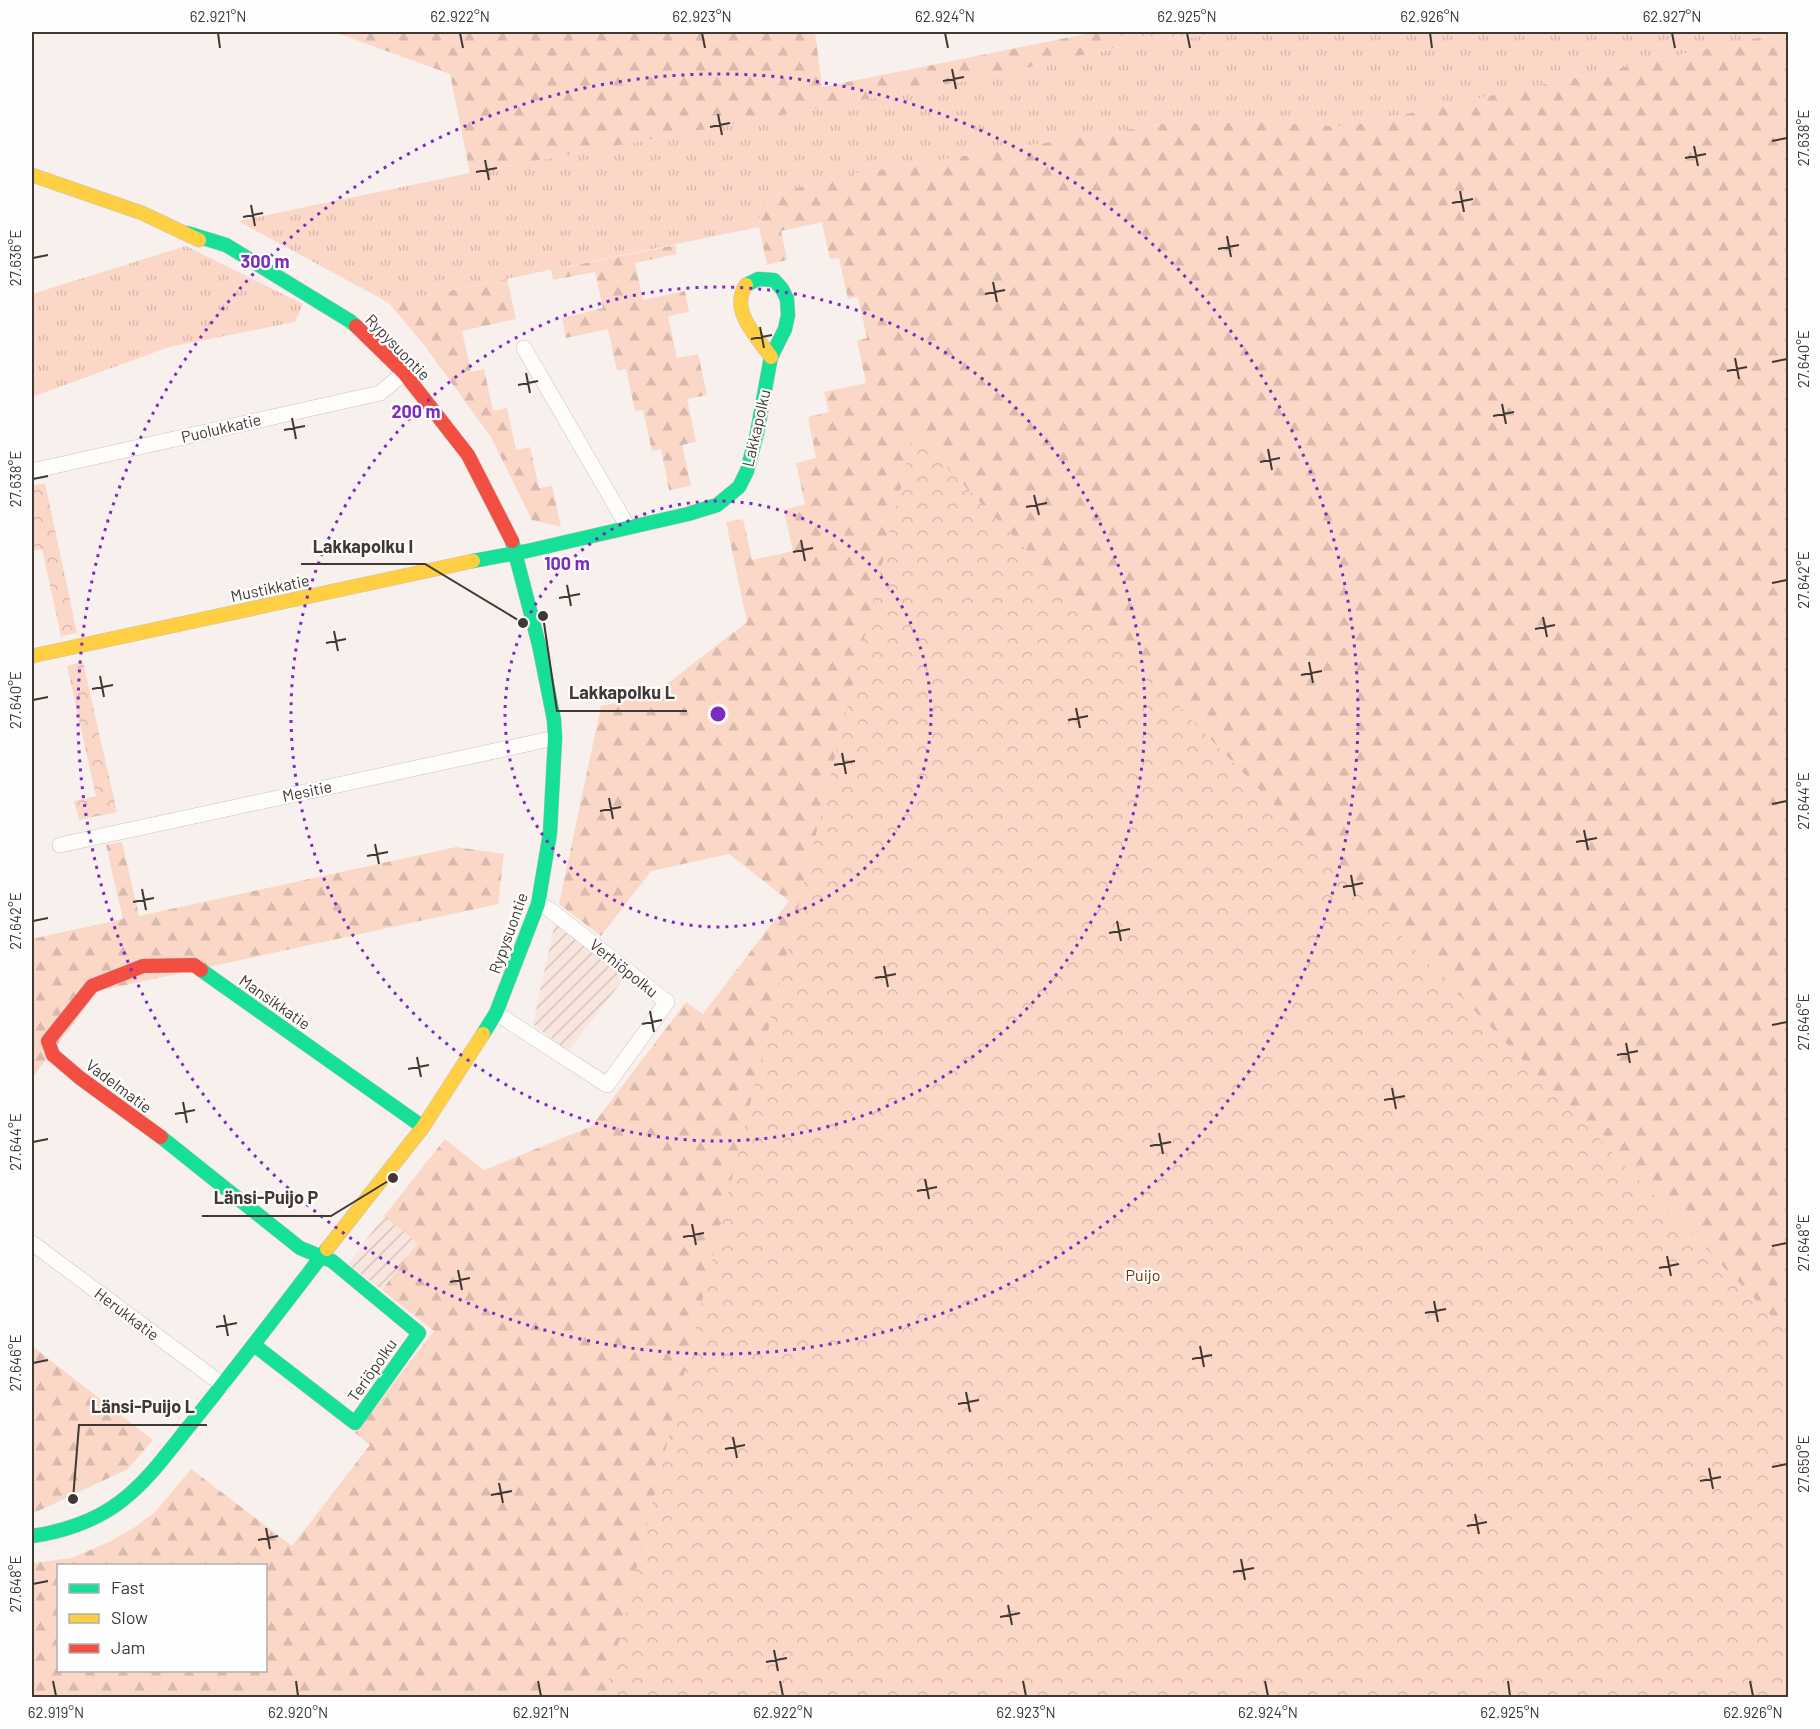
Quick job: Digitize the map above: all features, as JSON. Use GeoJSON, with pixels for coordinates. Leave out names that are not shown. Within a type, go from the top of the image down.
{"type":"FeatureCollection","features":[{"type":"Feature","properties":{"kind":"street","name":"Rypysuontie"},"geometry":{"type":"LineString","coordinates":[[32,175],[142,213],[187,233],[222,253],[255,264],[351,321],[404,373],[468,455],[511,538],[539,645],[554,720],[555,738],[550,833],[538,904],[496,1013],[471,1055],[423,1127],[346,1223],[223,1385],[143,1483],[119,1503],[92,1519],[48,1534],[32,1536]]}},
{"type":"Feature","properties":{"kind":"street","name":"Lakkapolku"},"geometry":{"type":"LineString","coordinates":[[516,552],[688,514],[717,505],[739,487],[747,471],[757,433],[771,357],[785,329],[788,315],[787,299],[782,289],[774,280],[760,279],[747,284],[740,295],[740,310],[771,357]]}},
{"type":"Feature","properties":{"kind":"street"},"geometry":{"type":"LineString","coordinates":[[524,348],[628,527]]}},
{"type":"Feature","properties":{"kind":"street","name":"Puolukkatie"},"geometry":{"type":"LineString","coordinates":[[32,471],[380,393],[404,373]]}},
{"type":"Feature","properties":{"kind":"street","name":"Mustikkatie"},"geometry":{"type":"LineString","coordinates":[[32,656],[516,552]]}},
{"type":"Feature","properties":{"kind":"street","name":"Mesitie"},"geometry":{"type":"LineString","coordinates":[[60,845],[555,738]]}},
{"type":"Feature","properties":{"kind":"street","name":"Verhiöpolku"},"geometry":{"type":"LineString","coordinates":[[496,1013],[607,1085],[667,1002],[549,909],[538,904]]}},
{"type":"Feature","properties":{"kind":"street","name":"Mansikkatie"},"geometry":{"type":"LineString","coordinates":[[92,986],[143,966],[194,964],[423,1127]]}},
{"type":"Feature","properties":{"kind":"street","name":"Vadelmatie"},"geometry":{"type":"LineString","coordinates":[[92,986],[48,1041],[53,1055],[300,1248],[321,1257]]}},
{"type":"Feature","properties":{"kind":"street","name":"Herukkatie"},"geometry":{"type":"LineString","coordinates":[[32,1243],[223,1385]]}},
{"type":"Feature","properties":{"kind":"street","name":"Teriöpolku"},"geometry":{"type":"LineString","coordinates":[[254,1345],[355,1423],[419,1333],[333,1261],[321,1257]]}},
{"type":"Feature","properties":{"kind":"shaded area"},"geometry":{"type":"Polygon","coordinates":[[[555,922],[626,976],[568,1051],[533,1024],[555,922]]]}},
{"type":"Feature","properties":{"kind":"shaded area"},"geometry":{"type":"Polygon","coordinates":[[[384,1216],[419,1243],[382,1290],[348,1264],[384,1216]]]}},
{"type":"Feature","properties":{"kind":"green space"},"geometry":{"type":"Polygon","coordinates":[[[334,32],[815,32],[822,87],[1096,32],[1118,32],[1129,45],[980,78],[470,173],[450,74],[334,32]]]}},
{"type":"Feature","properties":{"kind":"green space"},"geometry":{"type":"Polygon","coordinates":[[[1118,32],[1227,32],[1129,45],[1118,32]]]}},
{"type":"Feature","properties":{"kind":"green space"},"geometry":{"type":"Polygon","coordinates":[[[1227,32],[1785,32],[1346,127],[1272,122],[1163,124],[858,173],[761,197],[759,227],[389,303],[238,221],[470,173],[980,78],[1129,45],[1227,32]]]}},
{"type":"Feature","properties":{"kind":"green space"},"geometry":{"type":"Polygon","coordinates":[[[1788,32],[1788,1697],[32,1697],[32,1563],[72,1558],[111,1541],[135,1527],[155,1512],[191,1469],[292,1546],[370,1445],[355,1433],[434,1331],[382,1290],[418,1243],[384,1216],[445,1139],[484,1170],[592,1126],[686,1002],[703,1014],[789,901],[729,854],[651,871],[601,936],[559,904],[601,706],[654,694],[747,622],[726,522],[743,519],[752,560],[793,551],[784,510],[805,504],[796,463],[816,458],[808,417],[829,412],[824,392],[866,383],[857,341],[867,338],[858,297],[848,299],[839,258],[830,259],[822,222],[781,231],[787,260],[767,265],[759,227],[761,197],[858,173],[1163,124],[1272,122],[1346,127],[1788,32]]]}},
{"type":"Feature","properties":{"kind":"green space"},"geometry":{"type":"Polygon","coordinates":[[[675,245],[677,254],[635,263],[643,300],[685,291],[689,312],[668,316],[677,358],[698,354],[707,395],[687,399],[696,442],[682,445],[691,486],[669,490],[661,449],[652,451],[643,410],[635,411],[626,369],[617,371],[608,329],[566,338],[562,318],[603,308],[595,272],[553,280],[551,270],[675,245]]]}},
{"type":"Feature","properties":{"kind":"green space"},"geometry":{"type":"Polygon","coordinates":[[[186,246],[303,304],[295,322],[169,347],[32,397],[32,294],[186,246]]]}},
{"type":"Feature","properties":{"kind":"green space"},"geometry":{"type":"Polygon","coordinates":[[[507,279],[516,319],[462,331],[471,372],[484,369],[493,411],[507,408],[516,450],[530,447],[539,488],[552,486],[561,527],[532,520],[491,437],[424,345],[389,303],[507,279]]]}},
{"type":"Feature","properties":{"kind":"green space","name":"Puijo"},"geometry":{"type":"Polygon","coordinates":[[[914,434],[1788,1333],[1788,1697],[605,1697],[914,434]]]}},
{"type":"Feature","properties":{"kind":"green space"},"geometry":{"type":"Polygon","coordinates":[[[45,483],[77,633],[61,636],[42,549],[32,551],[32,486],[45,483]]]}},
{"type":"Feature","properties":{"kind":"green space"},"geometry":{"type":"Polygon","coordinates":[[[83,662],[117,812],[79,820],[74,801],[96,796],[67,666],[83,662]]]}},
{"type":"Feature","properties":{"kind":"green space"},"geometry":{"type":"Polygon","coordinates":[[[122,842],[139,916],[456,847],[504,854],[498,904],[98,991],[32,1078],[32,939],[123,919],[106,845],[122,842]]]}},
{"type":"Feature","properties":{"kind":"green space"},"geometry":{"type":"Polygon","coordinates":[[[32,1346],[153,1440],[128,1469],[32,1514],[32,1346]]]}},
{"type":"Feature","properties":{"kind":"traffic: fast"},"geometry":{"type":"LineString","coordinates":[[187,233],[226,245],[356,326]]}},
{"type":"Feature","properties":{"kind":"traffic: fast"},"geometry":{"type":"LineString","coordinates":[[473,561],[688,514],[717,505],[739,487],[747,471],[757,433],[771,357],[785,329],[788,315],[787,299],[774,280],[758,279],[746,285]]}},
{"type":"Feature","properties":{"kind":"traffic: fast"},"geometry":{"type":"LineString","coordinates":[[483,1034],[496,1013],[538,904],[550,833],[554,720],[539,645],[512,541]]}},
{"type":"Feature","properties":{"kind":"traffic: fast"},"geometry":{"type":"LineString","coordinates":[[201,970],[423,1127]]}},
{"type":"Feature","properties":{"kind":"traffic: fast"},"geometry":{"type":"LineString","coordinates":[[161,1137],[300,1248],[332,1261],[419,1333],[355,1423],[254,1345]]}},
{"type":"Feature","properties":{"kind":"traffic: fast"},"geometry":{"type":"LineString","coordinates":[[32,1536],[55,1532],[89,1520],[110,1509],[140,1485],[208,1403],[327,1249]]}},
{"type":"Feature","properties":{"kind":"traffic: slow"},"geometry":{"type":"LineString","coordinates":[[32,175],[142,213],[199,240]]}},
{"type":"Feature","properties":{"kind":"traffic: slow"},"geometry":{"type":"LineString","coordinates":[[746,285],[742,294],[743,313],[752,332],[771,357]]}},
{"type":"Feature","properties":{"kind":"traffic: slow"},"geometry":{"type":"LineString","coordinates":[[32,656],[473,561]]}},
{"type":"Feature","properties":{"kind":"traffic: slow"},"geometry":{"type":"LineString","coordinates":[[327,1249],[423,1127],[483,1034]]}},
{"type":"Feature","properties":{"kind":"traffic: jam"},"geometry":{"type":"LineString","coordinates":[[356,326],[404,373],[468,455],[512,541]]}},
{"type":"Feature","properties":{"kind":"traffic: jam"},"geometry":{"type":"LineString","coordinates":[[161,1137],[80,1078],[53,1055],[48,1041],[92,986],[143,966],[194,965],[201,970]]}},
{"type":"Feature","properties":{"kind":"place","name":"Lakkapolku L"},"geometry":{"type":"Point","coordinates":[543,616]}},
{"type":"Feature","properties":{"kind":"place","name":"Lakkapolku I"},"geometry":{"type":"Point","coordinates":[523,623]}},
{"type":"Feature","properties":{"kind":"place","name":"Länsi-Puijo P"},"geometry":{"type":"Point","coordinates":[393,1178]}},
{"type":"Feature","properties":{"kind":"place","name":"Länsi-Puijo L"},"geometry":{"type":"Point","coordinates":[73,1499]}}]}
